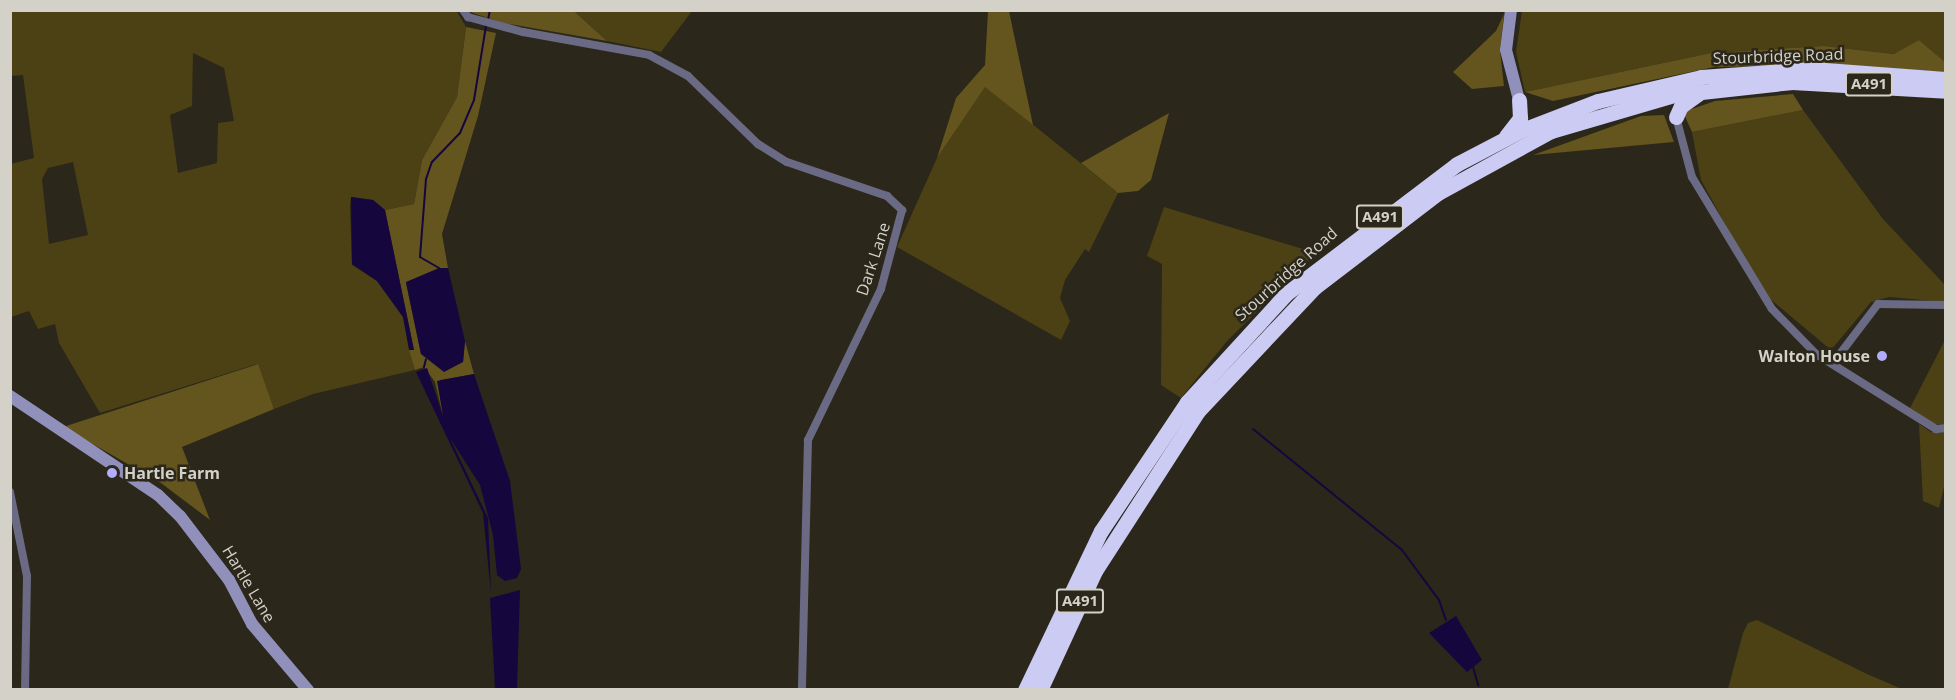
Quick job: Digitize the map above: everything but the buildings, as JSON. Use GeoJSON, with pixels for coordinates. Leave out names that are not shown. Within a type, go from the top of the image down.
{"type":"FeatureCollection","features":[{"type":"Feature","properties":{"kind":"highway","name":"Stourbridge Road"},"geometry":{"type":"LineString","coordinates":[[1025,690],[1112,513],[1170,425],[1228,353],[1351,240],[1457,164],[1548,119],[1656,86],[1745,72],[1830,70],[1946,79]]}},
{"type":"Feature","properties":{"kind":"highway","name":"Stourbridge Road"},"geometry":{"type":"LineString","coordinates":[[1040,690],[1095,571],[1158,467],[1237,366],[1303,298],[1378,235],[1474,170],[1551,132],[1646,101],[1703,90],[1835,81],[1946,91]]}},
{"type":"Feature","properties":{"kind":"highway"},"geometry":{"type":"LineString","coordinates":[[1646,101],[1676,117],[1681,106],[1703,90]]}},
{"type":"Feature","properties":{"kind":"highway"},"geometry":{"type":"LineString","coordinates":[[1519,100],[1535,117],[1548,119]]}},
{"type":"Feature","properties":{"kind":"highway"},"geometry":{"type":"LineString","coordinates":[[1502,140],[1520,118],[1519,100]]}},
{"type":"Feature","properties":{"kind":"main road"},"geometry":{"type":"LineString","coordinates":[[1511,10],[1506,50],[1519,100]]}},
{"type":"Feature","properties":{"kind":"main road","name":"Hartle Lane"},"geometry":{"type":"LineString","coordinates":[[10,396],[158,495],[180,516],[229,580],[252,624],[308,690]]}},
{"type":"Feature","properties":{"kind":"street","name":"Dark Lane"},"geometry":{"type":"LineString","coordinates":[[463,10],[478,21],[523,32],[649,55],[688,76],[777,156],[887,196],[903,210],[881,290],[808,441],[802,690]]}},
{"type":"Feature","properties":{"kind":"street"},"geometry":{"type":"LineString","coordinates":[[1676,117],[1692,177],[1772,309],[1833,363],[1928,424],[1946,428]]}},
{"type":"Feature","properties":{"kind":"street"},"geometry":{"type":"LineString","coordinates":[[1833,363],[1878,304],[1946,305]]}},
{"type":"Feature","properties":{"kind":"street"},"geometry":{"type":"LineString","coordinates":[[10,492],[27,576],[25,690]]}},
{"type":"Feature","properties":{"kind":"shaded area"},"geometry":{"type":"Polygon","coordinates":[[[456,10],[466,27],[457,97],[422,160],[414,204],[385,210],[373,200],[351,197],[350,205],[352,265],[377,281],[403,317],[415,370],[313,394],[274,409],[257,364],[100,413],[59,343],[55,324],[38,329],[29,311],[11,317],[10,164],[34,158],[23,75],[11,76],[11,11],[456,10]],[[193,53],[192,106],[170,115],[178,173],[217,163],[218,123],[234,121],[224,68],[193,53]],[[73,162],[48,168],[42,179],[49,244],[88,235],[73,162]]]}},
{"type":"Feature","properties":{"kind":"shaded area"},"geometry":{"type":"Polygon","coordinates":[[[467,11],[574,11],[607,41],[503,23],[467,11]]]}},
{"type":"Feature","properties":{"kind":"shaded area"},"geometry":{"type":"Polygon","coordinates":[[[574,11],[692,11],[661,52],[607,41],[574,11]]]}},
{"type":"Feature","properties":{"kind":"shaded area"},"geometry":{"type":"Polygon","coordinates":[[[988,11],[1009,11],[1033,125],[985,87],[937,158],[956,98],[985,65],[988,11]]]}},
{"type":"Feature","properties":{"kind":"shaded area"},"geometry":{"type":"Polygon","coordinates":[[[1522,11],[1945,11],[1945,62],[1919,40],[1895,54],[1824,46],[1711,53],[1525,92],[1516,52],[1522,11]]]}},
{"type":"Feature","properties":{"kind":"shaded area"},"geometry":{"type":"Polygon","coordinates":[[[1504,14],[1500,51],[1504,86],[1472,89],[1453,72],[1496,31],[1504,14]]]}},
{"type":"Feature","properties":{"kind":"shaded area"},"geometry":{"type":"Polygon","coordinates":[[[466,27],[496,33],[478,116],[442,234],[448,268],[406,283],[421,354],[463,362],[465,341],[474,374],[440,380],[443,416],[435,382],[424,367],[415,370],[409,350],[414,350],[385,210],[414,204],[422,160],[457,97],[466,27]]]}},
{"type":"Feature","properties":{"kind":"shaded area"},"geometry":{"type":"Polygon","coordinates":[[[1919,40],[1945,62],[1945,72],[1837,65],[1714,67],[1553,101],[1525,92],[1711,53],[1824,46],[1894,54],[1919,40]]]}},
{"type":"Feature","properties":{"kind":"shaded area"},"geometry":{"type":"Polygon","coordinates":[[[985,86],[1118,193],[1089,252],[1085,249],[1065,280],[1060,298],[1070,321],[1061,340],[897,247],[937,158],[985,86]]]}},
{"type":"Feature","properties":{"kind":"shaded area"},"geometry":{"type":"Polygon","coordinates":[[[1793,94],[1803,110],[1692,132],[1683,112],[1715,101],[1793,94]]]}},
{"type":"Feature","properties":{"kind":"shaded area"},"geometry":{"type":"Polygon","coordinates":[[[1803,110],[1883,219],[1945,285],[1945,302],[1889,297],[1871,302],[1831,350],[1763,293],[1701,180],[1692,132],[1803,110]]]}},
{"type":"Feature","properties":{"kind":"shaded area"},"geometry":{"type":"Polygon","coordinates":[[[1169,113],[1151,180],[1138,191],[1118,193],[1081,163],[1169,113]]]}},
{"type":"Feature","properties":{"kind":"shaded area"},"geometry":{"type":"Polygon","coordinates":[[[1664,115],[1674,142],[1533,155],[1641,116],[1664,115]]]}},
{"type":"Feature","properties":{"kind":"shaded area"},"geometry":{"type":"Polygon","coordinates":[[[351,197],[373,200],[385,210],[414,350],[409,350],[403,317],[377,281],[352,264],[351,197]]]}},
{"type":"Feature","properties":{"kind":"shaded area"},"geometry":{"type":"Polygon","coordinates":[[[1164,207],[1316,253],[1227,341],[1181,398],[1161,385],[1162,264],[1147,256],[1164,207]]]}},
{"type":"Feature","properties":{"kind":"shaded area"},"geometry":{"type":"Polygon","coordinates":[[[439,268],[448,268],[465,341],[463,362],[444,372],[421,354],[406,282],[439,268]]]}},
{"type":"Feature","properties":{"kind":"shaded area"},"geometry":{"type":"Polygon","coordinates":[[[1945,340],[1945,424],[1934,424],[1910,408],[1945,340]]]}},
{"type":"Feature","properties":{"kind":"shaded area"},"geometry":{"type":"Polygon","coordinates":[[[258,364],[274,409],[182,447],[210,520],[161,483],[63,427],[258,364]]]}},
{"type":"Feature","properties":{"kind":"shaded area"},"geometry":{"type":"Polygon","coordinates":[[[427,368],[443,416],[437,381],[474,374],[510,481],[521,569],[517,578],[505,581],[497,575],[493,535],[480,485],[450,438],[488,518],[491,593],[483,513],[416,372],[427,368]]]}},
{"type":"Feature","properties":{"kind":"shaded area"},"geometry":{"type":"Polygon","coordinates":[[[1919,424],[1931,432],[1945,431],[1945,483],[1939,508],[1923,501],[1919,424]]]}},
{"type":"Feature","properties":{"kind":"shaded area"},"geometry":{"type":"Polygon","coordinates":[[[520,590],[517,689],[495,689],[490,598],[520,590]]]}},
{"type":"Feature","properties":{"kind":"shaded area"},"geometry":{"type":"Polygon","coordinates":[[[1456,616],[1482,660],[1467,672],[1429,633],[1456,616]]]}},
{"type":"Feature","properties":{"kind":"shaded area"},"geometry":{"type":"Polygon","coordinates":[[[1757,620],[1902,689],[1728,689],[1743,633],[1748,623],[1757,620]]]}},
{"type":"Feature","properties":{"kind":"waterway"},"geometry":{"type":"LineString","coordinates":[[488,20],[490,10]]}},
{"type":"Feature","properties":{"kind":"waterway"},"geometry":{"type":"LineString","coordinates":[[439,268],[420,257],[426,179],[432,162],[460,133],[474,100],[486,26]]}},
{"type":"Feature","properties":{"kind":"waterway"},"geometry":{"type":"LineString","coordinates":[[424,367],[426,359]]}},
{"type":"Feature","properties":{"kind":"waterway"},"geometry":{"type":"LineString","coordinates":[[1253,429],[1402,550],[1439,600],[1446,620]]}},
{"type":"Feature","properties":{"kind":"waterway"},"geometry":{"type":"LineString","coordinates":[[1473,667],[1478,685]]}},
{"type":"Feature","properties":{"kind":"place","name":"Walton House"},"geometry":{"type":"Point","coordinates":[1882,356]}},
{"type":"Feature","properties":{"kind":"place","name":"Hartle Farm"},"geometry":{"type":"Point","coordinates":[112,473]}}]}
